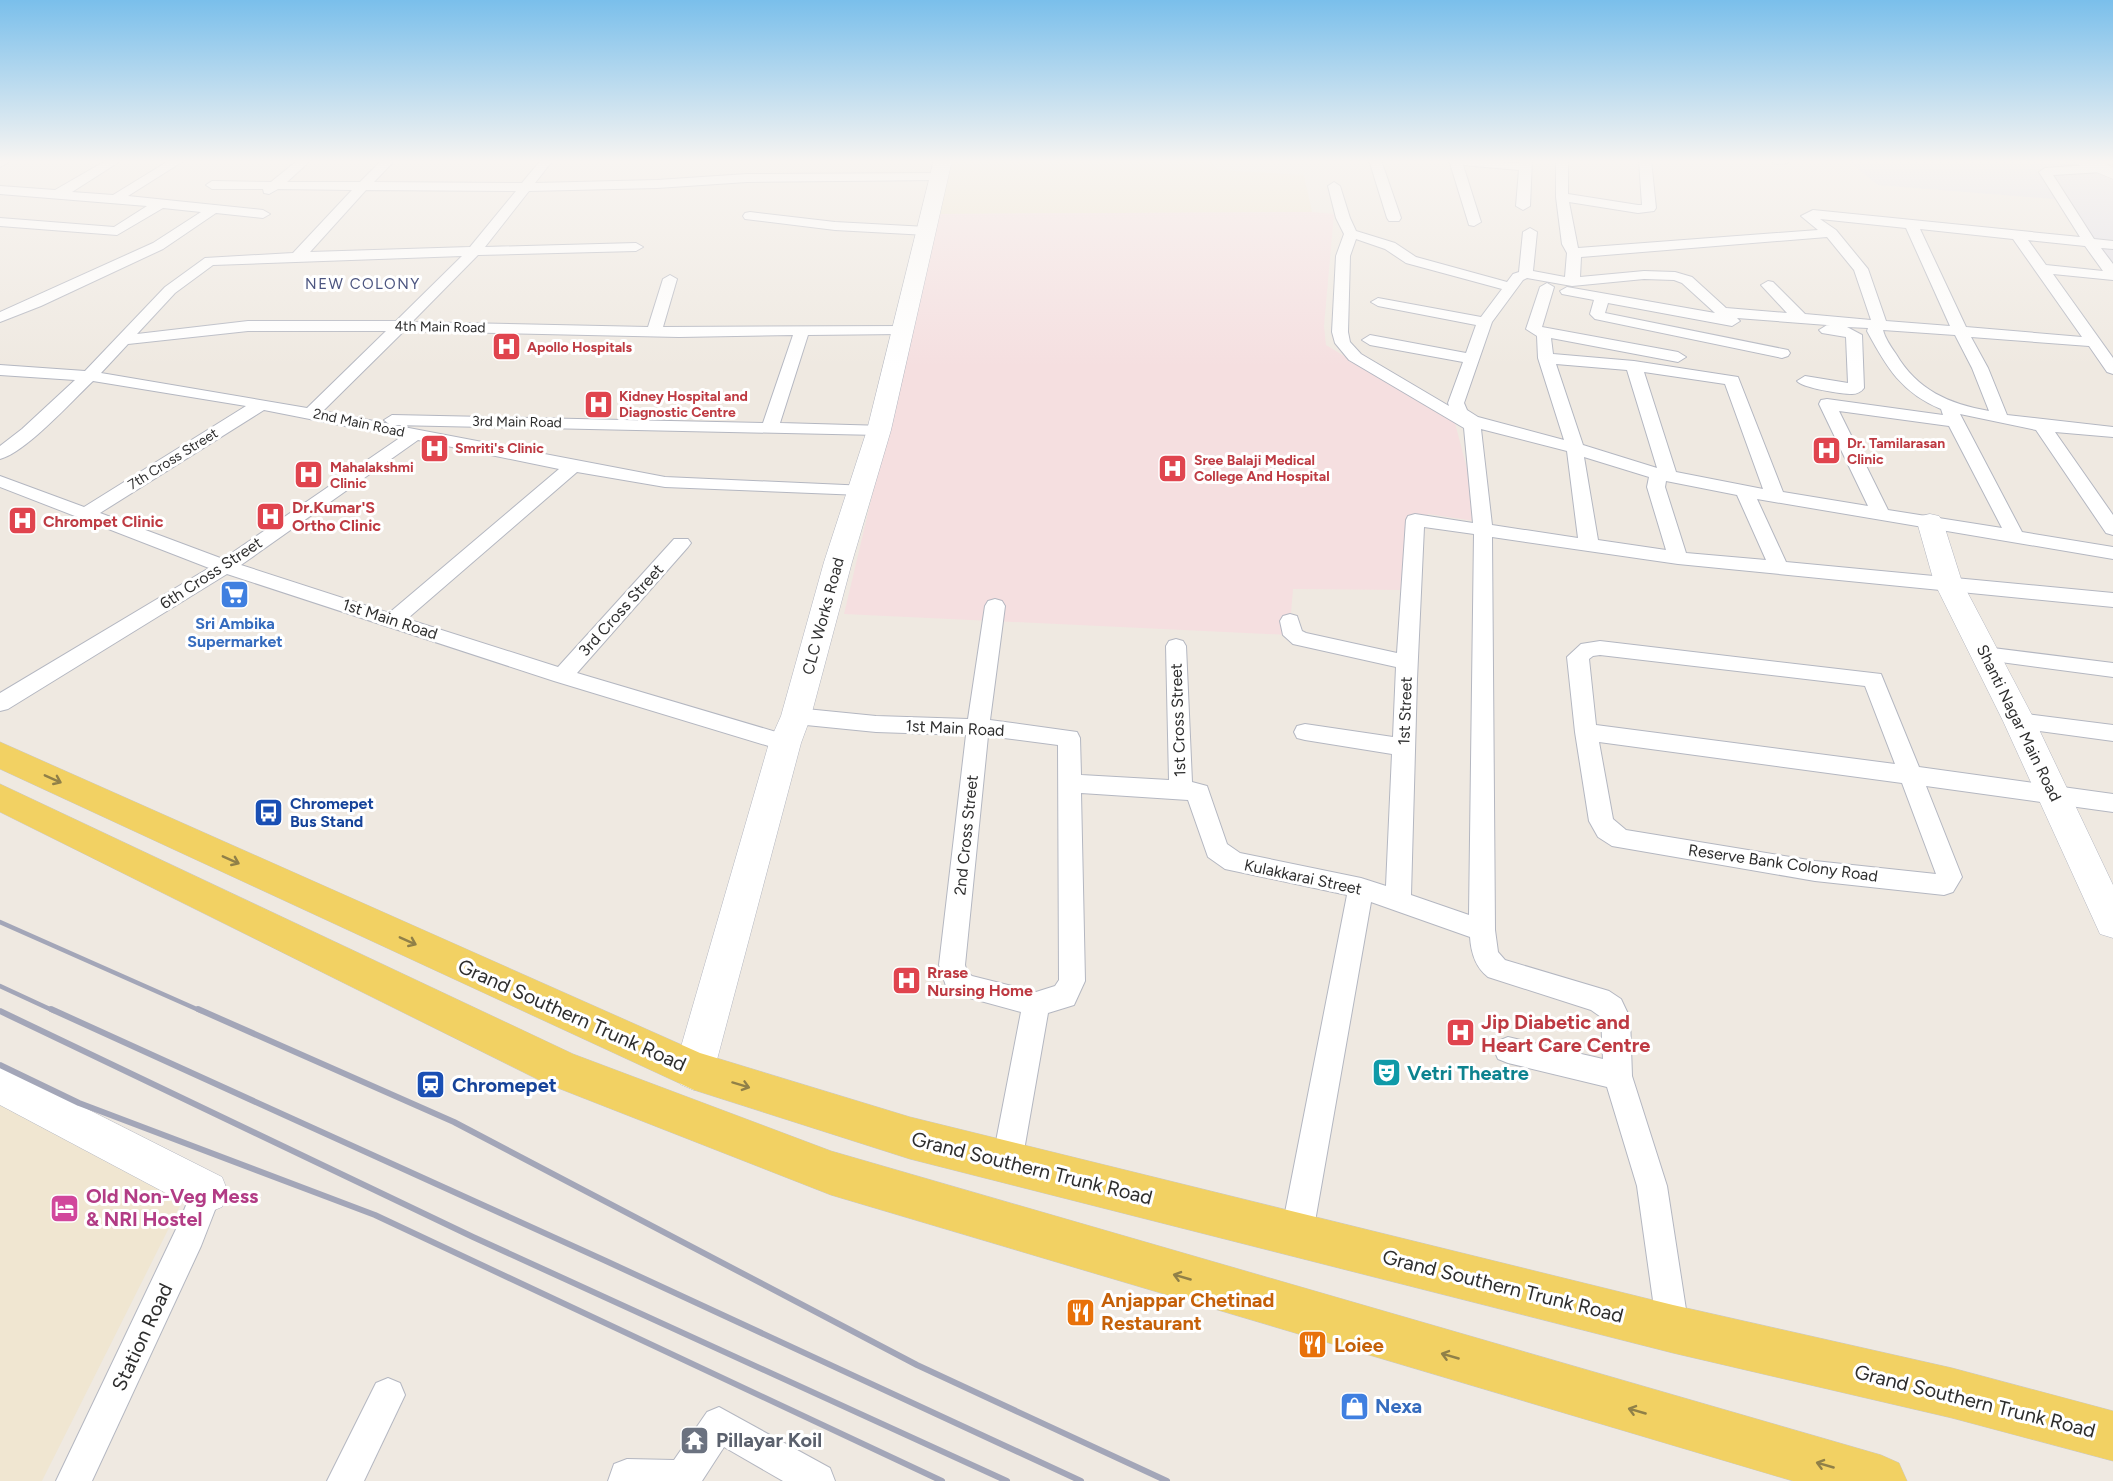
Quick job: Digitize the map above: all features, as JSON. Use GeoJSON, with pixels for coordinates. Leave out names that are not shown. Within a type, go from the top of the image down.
{"type":"FeatureCollection","features":[{"type":"Feature","properties":{"kind":"main road","name":"Grand Southern Trunk Road"},"geometry":{"type":"LineString","coordinates":[[0,755],[694,1071],[909,1138],[1297,1233],[1673,1329],[1952,1393],[2113,1436]]}},
{"type":"Feature","properties":{"kind":"main road"},"geometry":{"type":"LineString","coordinates":[[0,797],[561,1069],[831,1173],[1881,1481]]}},
{"type":"Feature","properties":{"kind":"street"},"geometry":{"type":"LineString","coordinates":[[91,229],[117,231],[120,229]]}},
{"type":"Feature","properties":{"kind":"street"},"geometry":{"type":"LineString","coordinates":[[0,317],[36,303],[158,246],[184,229]]}},
{"type":"Feature","properties":{"kind":"street"},"geometry":{"type":"LineString","coordinates":[[298,256],[323,229]]}},
{"type":"Feature","properties":{"kind":"street"},"geometry":{"type":"LineString","coordinates":[[312,413],[473,253],[492,229]]}},
{"type":"Feature","properties":{"kind":"street"},"geometry":{"type":"LineString","coordinates":[[892,229],[927,231]]}},
{"type":"Feature","properties":{"kind":"street"},"geometry":{"type":"LineString","coordinates":[[1349,229],[1351,234],[1343,256],[1340,332],[1343,343],[1355,357],[1472,424],[1575,448],[1663,475],[1744,491],[2113,553]]}},
{"type":"Feature","properties":{"kind":"street"},"geometry":{"type":"LineString","coordinates":[[1567,229],[1569,244],[1574,252],[1572,282]]}},
{"type":"Feature","properties":{"kind":"street"},"geometry":{"type":"LineString","coordinates":[[1827,229],[1862,269],[1878,324],[1875,331],[1887,353],[1914,388],[1951,415],[2015,536]]}},
{"type":"Feature","properties":{"kind":"street"},"geometry":{"type":"LineString","coordinates":[[1913,229],[1960,331],[1980,368],[2000,417]]}},
{"type":"Feature","properties":{"kind":"street"},"geometry":{"type":"LineString","coordinates":[[1942,229],[2113,245]]}},
{"type":"Feature","properties":{"kind":"street"},"geometry":{"type":"LineString","coordinates":[[2081,229],[2113,275]]}},
{"type":"Feature","properties":{"kind":"street","name":"CLC Works Road"},"geometry":{"type":"LineString","coordinates":[[694,1071],[785,743],[796,716],[838,562],[879,430],[927,231]]}},
{"type":"Feature","properties":{"kind":"street"},"geometry":{"type":"LineString","coordinates":[[1530,232],[1518,281],[1485,322],[1456,403],[1460,413],[1472,424],[1483,531],[1482,930],[1485,955],[1489,963],[1497,969],[1599,1000],[1611,1008],[1616,1018],[1618,1076],[1652,1186],[1673,1329]]}},
{"type":"Feature","properties":{"kind":"street"},"geometry":{"type":"LineString","coordinates":[[1574,252],[1832,233]]}},
{"type":"Feature","properties":{"kind":"street"},"geometry":{"type":"LineString","coordinates":[[1351,234],[1381,241],[1401,251],[1411,260],[1778,329],[1784,327],[1846,331],[1854,336],[1856,388],[1805,381]]}},
{"type":"Feature","properties":{"kind":"street"},"geometry":{"type":"LineString","coordinates":[[2019,237],[2113,369]]}},
{"type":"Feature","properties":{"kind":"street"},"geometry":{"type":"LineString","coordinates":[[0,454],[28,433],[89,376],[170,291],[210,261],[282,259],[298,256],[636,247]]}},
{"type":"Feature","properties":{"kind":"street"},"geometry":{"type":"LineString","coordinates":[[2042,269],[2113,275]]}},
{"type":"Feature","properties":{"kind":"street"},"geometry":{"type":"LineString","coordinates":[[1518,281],[1572,282],[1644,275],[1675,276],[1687,280],[1722,312],[2092,342]]}},
{"type":"Feature","properties":{"kind":"street"},"geometry":{"type":"LineString","coordinates":[[654,332],[670,279]]}},
{"type":"Feature","properties":{"kind":"street"},"geometry":{"type":"LineString","coordinates":[[1768,285],[1799,317]]}},
{"type":"Feature","properties":{"kind":"street"},"geometry":{"type":"LineString","coordinates":[[1547,287],[1534,329],[1537,331],[1678,357]]}},
{"type":"Feature","properties":{"kind":"street"},"geometry":{"type":"LineString","coordinates":[[1603,297],[1597,314],[1600,316],[1722,352],[1782,353]]}},
{"type":"Feature","properties":{"kind":"street"},"geometry":{"type":"LineString","coordinates":[[1378,302],[1485,322]]}},
{"type":"Feature","properties":{"kind":"street","name":"4th Main Road"},"geometry":{"type":"LineString","coordinates":[[122,340],[248,326],[401,326],[654,332],[903,329]]}},
{"type":"Feature","properties":{"kind":"street"},"geometry":{"type":"LineString","coordinates":[[770,427],[802,331]]}},
{"type":"Feature","properties":{"kind":"street"},"geometry":{"type":"LineString","coordinates":[[1543,338],[1546,357],[1575,448],[1577,476],[1589,546]]}},
{"type":"Feature","properties":{"kind":"street"},"geometry":{"type":"LineString","coordinates":[[1370,340],[1471,359]]}},
{"type":"Feature","properties":{"kind":"street"},"geometry":{"type":"LineString","coordinates":[[1722,352],[1775,496]]}},
{"type":"Feature","properties":{"kind":"street"},"geometry":{"type":"LineString","coordinates":[[1546,357],[1634,366],[1732,380]]}},
{"type":"Feature","properties":{"kind":"street"},"geometry":{"type":"LineString","coordinates":[[1634,366],[1663,475],[1656,487],[1678,558]]}},
{"type":"Feature","properties":{"kind":"street","name":"2nd Main Road"},"geometry":{"type":"LineString","coordinates":[[0,369],[89,376],[261,404],[664,482],[861,490]]}},
{"type":"Feature","properties":{"kind":"street","name":"7th Cross Street"},"geometry":{"type":"LineString","coordinates":[[85,514],[261,404]]}},
{"type":"Feature","properties":{"kind":"street"},"geometry":{"type":"LineString","coordinates":[[1881,514],[1827,404],[2000,417],[2042,426],[2113,432]]}},
{"type":"Feature","properties":{"kind":"street","name":"3rd Main Road"},"geometry":{"type":"LineString","coordinates":[[372,425],[396,419],[879,430]]}},
{"type":"Feature","properties":{"kind":"street"},"geometry":{"type":"LineString","coordinates":[[2042,426],[2113,529]]}},
{"type":"Feature","properties":{"kind":"street","name":"6th Cross Street"},"geometry":{"type":"LineString","coordinates":[[0,703],[225,567],[416,435]]}},
{"type":"Feature","properties":{"kind":"street"},"geometry":{"type":"LineString","coordinates":[[393,620],[573,466]]}},
{"type":"Feature","properties":{"kind":"street","name":"1st Main Road"},"geometry":{"type":"LineString","coordinates":[[0,481],[225,567],[562,676],[785,743]]}},
{"type":"Feature","properties":{"kind":"street"},"geometry":{"type":"LineString","coordinates":[[1744,491],[1778,566]]}},
{"type":"Feature","properties":{"kind":"street","name":"1st Street"},"geometry":{"type":"LineString","coordinates":[[1398,902],[1415,520],[1483,531]]}},
{"type":"Feature","properties":{"kind":"street","name":"Shanti Nagar Main Road"},"geometry":{"type":"LineString","coordinates":[[1930,522],[1948,582],[2054,795],[2103,884],[2113,923]]}},
{"type":"Feature","properties":{"kind":"street"},"geometry":{"type":"LineString","coordinates":[[1483,531],[1678,558],[1948,582],[2113,600]]}},
{"type":"Feature","properties":{"kind":"street","name":"3rd Cross Street"},"geometry":{"type":"LineString","coordinates":[[562,676],[681,543]]}},
{"type":"Feature","properties":{"kind":"street","name":"2nd Cross Street"},"geometry":{"type":"LineString","coordinates":[[995,606],[978,727],[952,965],[955,978],[964,986],[1036,1004]]}},
{"type":"Feature","properties":{"kind":"street"},"geometry":{"type":"LineString","coordinates":[[1290,621],[1293,635],[1300,639],[1407,662]]}},
{"type":"Feature","properties":{"kind":"street","name":"1st Cross Street"},"geometry":{"type":"LineString","coordinates":[[1070,783],[1180,790],[1176,646]]}},
{"type":"Feature","properties":{"kind":"street"},"geometry":{"type":"LineString","coordinates":[[1911,776],[1873,679],[1600,648],[1588,649],[1578,657],[1586,732],[1911,776],[2113,803]]}},
{"type":"Feature","properties":{"kind":"street"},"geometry":{"type":"LineString","coordinates":[[1985,654],[2113,670]]}},
{"type":"Feature","properties":{"kind":"street","name":"1st Main Road"},"geometry":{"type":"LineString","coordinates":[[796,716],[876,724],[978,727],[1069,738],[1070,783]]}},
{"type":"Feature","properties":{"kind":"street"},"geometry":{"type":"LineString","coordinates":[[2019,721],[2113,733]]}},
{"type":"Feature","properties":{"kind":"street"},"geometry":{"type":"LineString","coordinates":[[1305,732],[1404,747]]}},
{"type":"Feature","properties":{"kind":"street","name":"Reserve Bank Colony Road"},"geometry":{"type":"LineString","coordinates":[[1586,732],[1601,821],[1607,830],[1621,838],[1815,871],[1944,885],[1950,877],[1911,776]]}},
{"type":"Feature","properties":{"kind":"street"},"geometry":{"type":"LineString","coordinates":[[1007,1162],[1036,1004],[1064,996],[1072,981],[1070,783]]}},
{"type":"Feature","properties":{"kind":"street","name":"Kulakkarai Street"},"geometry":{"type":"LineString","coordinates":[[1180,790],[1199,792],[1201,806],[1217,850],[1234,862],[1361,888],[1482,930]]}},
{"type":"Feature","properties":{"kind":"street"},"geometry":{"type":"LineString","coordinates":[[1297,1233],[1361,888]]}},
{"type":"Feature","properties":{"kind":"street"},"geometry":{"type":"LineString","coordinates":[[1508,1050],[1618,1076]]}},
{"type":"Feature","properties":{"kind":"street"},"geometry":{"type":"LineString","coordinates":[[0,1084],[207,1192]]}},
{"type":"Feature","properties":{"kind":"street","name":"Station Road"},"geometry":{"type":"LineString","coordinates":[[74,1481],[190,1234],[207,1192]]}},
{"type":"Feature","properties":{"kind":"street"},"geometry":{"type":"LineString","coordinates":[[345,1481],[388,1395]]}},
{"type":"Feature","properties":{"kind":"street"},"geometry":{"type":"LineString","coordinates":[[626,1481],[627,1478],[683,1479],[719,1425],[817,1481]]}},
{"type":"Feature","properties":{"kind":"shaded area","name":"Sree Balaji Medical College And Hospital"},"geometry":{"type":"Polygon","coordinates":[[[935,229],[1333,229],[1324,326],[1326,345],[1455,423],[1481,522],[1428,514],[1404,590],[1293,589],[1289,635],[844,614],[935,229]]]}},
{"type":"Feature","properties":{"kind":"shaded area"},"geometry":{"type":"Polygon","coordinates":[[[2086,229],[2113,229],[2113,266],[2086,229]]]}},
{"type":"Feature","properties":{"kind":"shaded area"},"geometry":{"type":"Polygon","coordinates":[[[0,1103],[185,1196],[42,1481],[0,1481],[0,1103]]]}},
{"type":"Feature","properties":{"kind":"railway"},"geometry":{"type":"LineString","coordinates":[[0,922],[201,1011]]}},
{"type":"Feature","properties":{"kind":"railway"},"geometry":{"type":"LineString","coordinates":[[0,986],[54,1011]]}},
{"type":"Feature","properties":{"kind":"railway"},"geometry":{"type":"LineString","coordinates":[[51,1009],[606,1261],[1081,1481]]}},
{"type":"Feature","properties":{"kind":"railway"},"geometry":{"type":"LineString","coordinates":[[198,1009],[454,1122],[917,1365],[1167,1481]]}},
{"type":"Feature","properties":{"kind":"railway"},"geometry":{"type":"LineString","coordinates":[[0,1011],[473,1237],[1007,1481]]}},
{"type":"Feature","properties":{"kind":"railway"},"geometry":{"type":"LineString","coordinates":[[0,1065],[79,1103],[375,1215],[942,1481]]}},
{"type":"Feature","properties":{"kind":"place","name":"Apollo Hospitals"},"geometry":{"type":"Point","coordinates":[506,347]}},
{"type":"Feature","properties":{"kind":"place","name":"Kidney Hospital and Diagnostic Centre"},"geometry":{"type":"Point","coordinates":[598,404]}},
{"type":"Feature","properties":{"kind":"place","name":"Smriti's Clinic"},"geometry":{"type":"Point","coordinates":[434,448]}},
{"type":"Feature","properties":{"kind":"place","name":"Dr. Tamilarasan Clinic"},"geometry":{"type":"Point","coordinates":[1826,451]}},
{"type":"Feature","properties":{"kind":"place","name":"Sree Balaji Medical College And Hospital"},"geometry":{"type":"Point","coordinates":[1173,468]}},
{"type":"Feature","properties":{"kind":"place","name":"Mahalakshmi Clinic"},"geometry":{"type":"Point","coordinates":[309,475]}},
{"type":"Feature","properties":{"kind":"place","name":"Dr.Kumar'S Ortho Clinic"},"geometry":{"type":"Point","coordinates":[271,516]}},
{"type":"Feature","properties":{"kind":"place","name":"Chrompet Clinic"},"geometry":{"type":"Point","coordinates":[22,521]}},
{"type":"Feature","properties":{"kind":"place","name":"Sri Ambika Supermarket"},"geometry":{"type":"Point","coordinates":[235,595]}},
{"type":"Feature","properties":{"kind":"place","name":"Chromepet Bus Stand"},"geometry":{"type":"Point","coordinates":[269,812]}},
{"type":"Feature","properties":{"kind":"place","name":"Rrase Nursing Home"},"geometry":{"type":"Point","coordinates":[906,981]}},
{"type":"Feature","properties":{"kind":"place","name":"Jip Diabetic and Heart Care Centre"},"geometry":{"type":"Point","coordinates":[1460,1033]}},
{"type":"Feature","properties":{"kind":"place","name":"Vetri Theatre"},"geometry":{"type":"Point","coordinates":[1386,1073]}},
{"type":"Feature","properties":{"kind":"place","name":"Chromepet"},"geometry":{"type":"Point","coordinates":[431,1085]}},
{"type":"Feature","properties":{"kind":"place","name":"Old Non-Veg Mess & NRI Hostel"},"geometry":{"type":"Point","coordinates":[65,1208]}},
{"type":"Feature","properties":{"kind":"place","name":"Anjappar Chetinad Restaurant"},"geometry":{"type":"Point","coordinates":[1080,1312]}},
{"type":"Feature","properties":{"kind":"place","name":"Loiee"},"geometry":{"type":"Point","coordinates":[1313,1345]}},
{"type":"Feature","properties":{"kind":"place","name":"Nexa"},"geometry":{"type":"Point","coordinates":[1354,1406]}},
{"type":"Feature","properties":{"kind":"place","name":"Pillayar Koil"},"geometry":{"type":"Point","coordinates":[695,1440]}},
{"type":"Feature","properties":{"kind":"district","name":"NEW COLONY"},"geometry":{"type":"Point","coordinates":[363,284]}}]}
